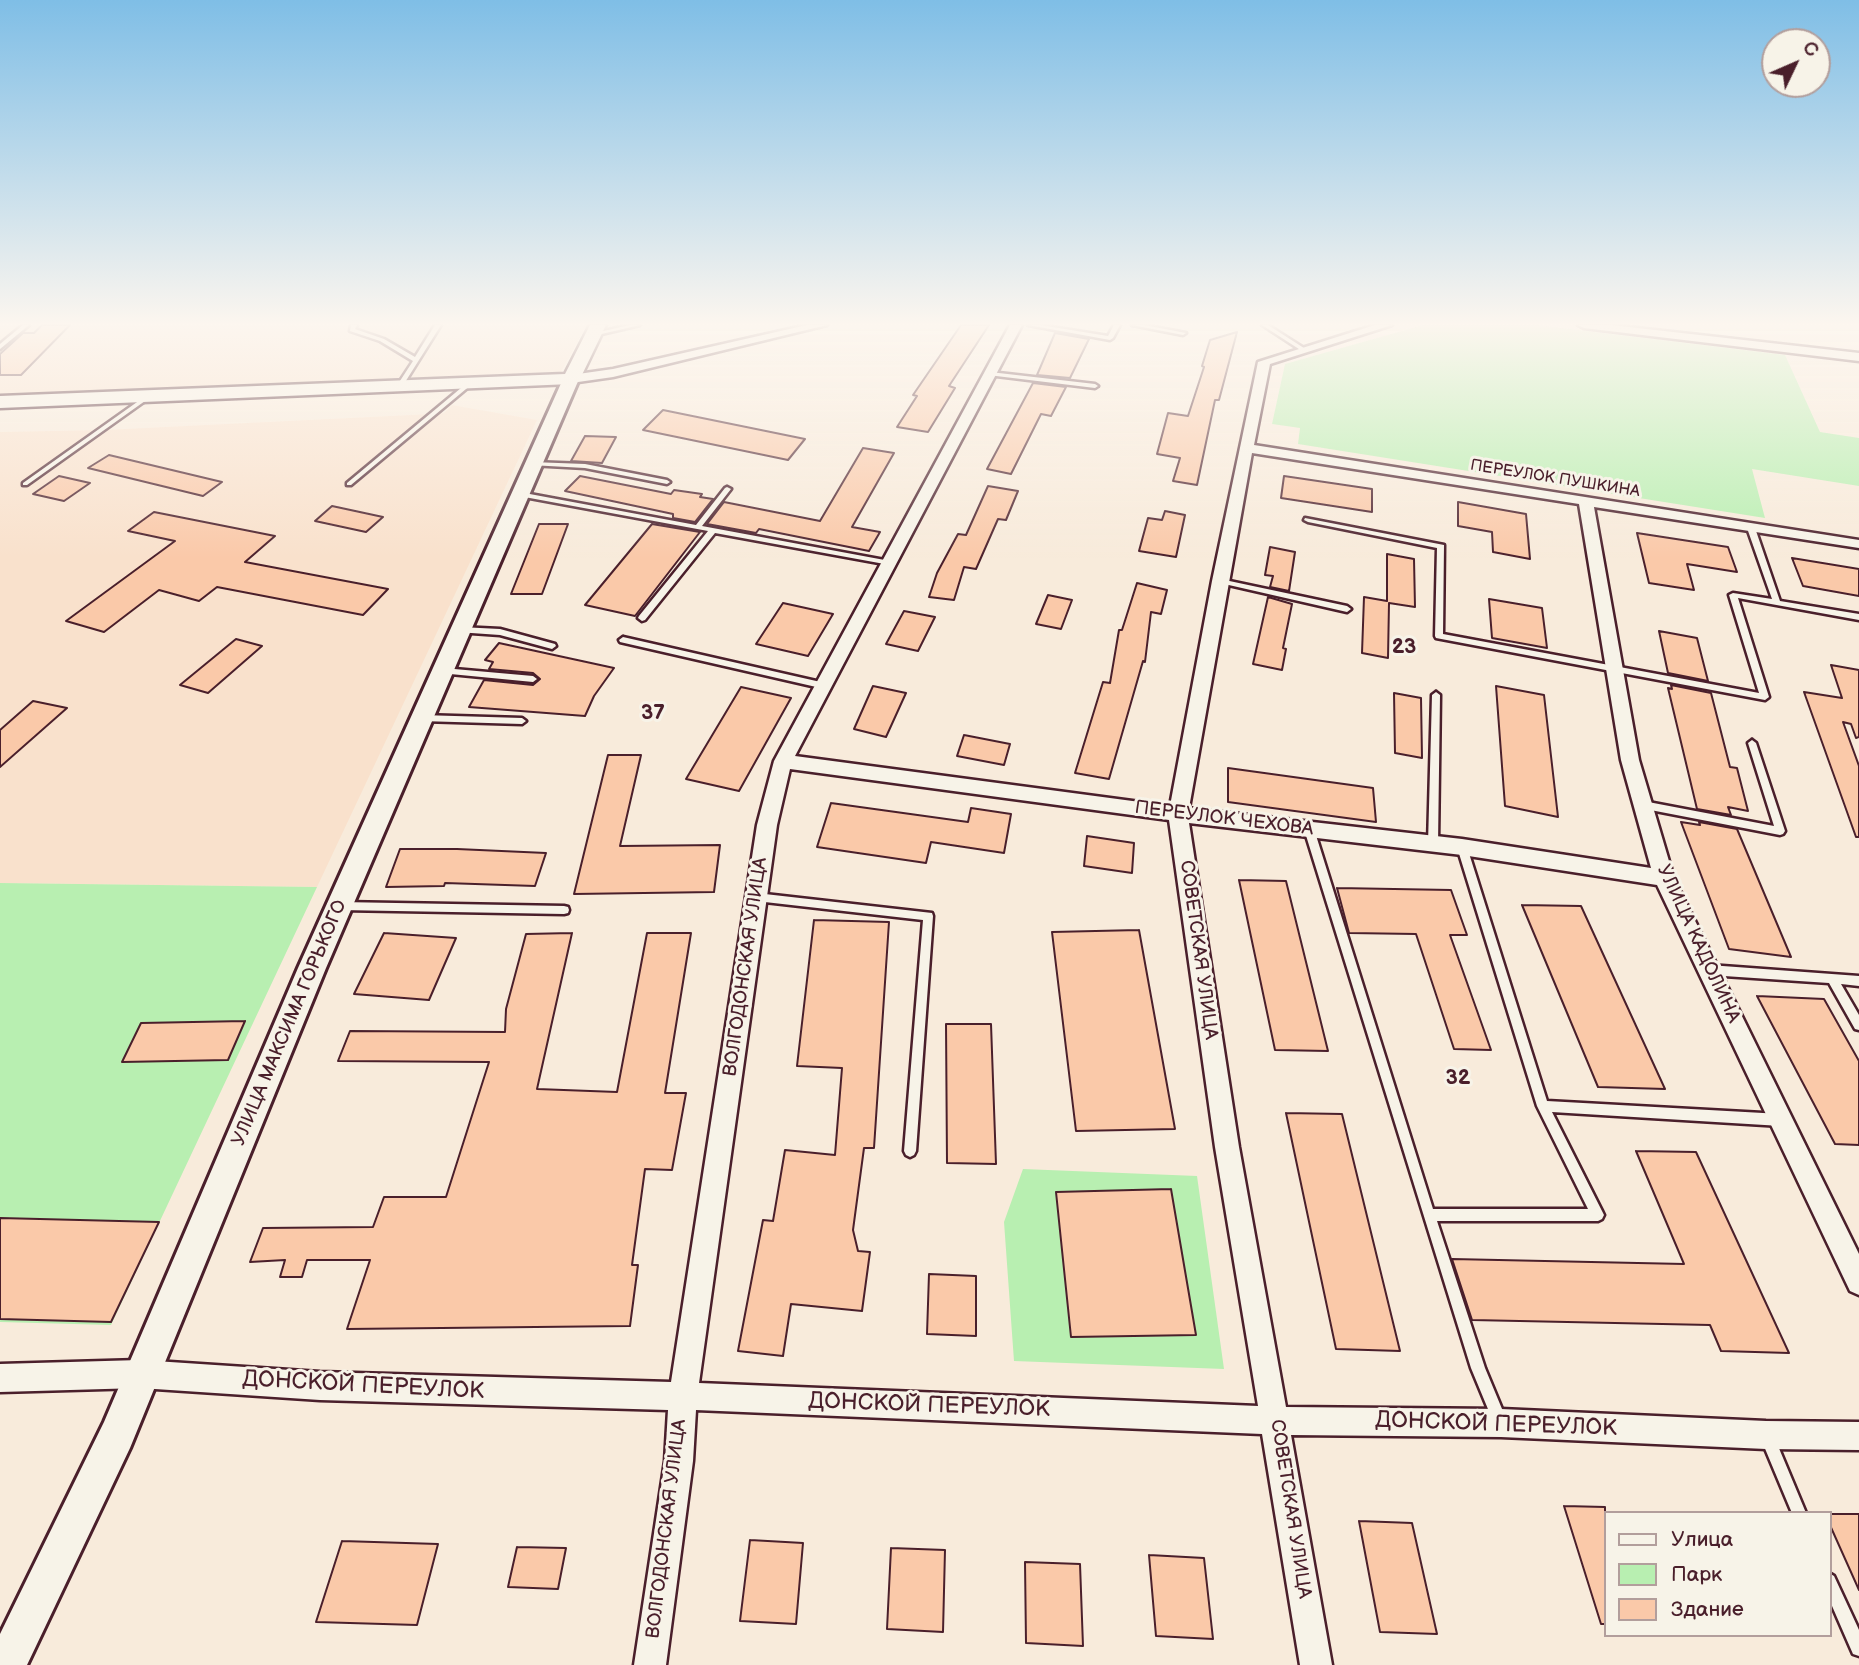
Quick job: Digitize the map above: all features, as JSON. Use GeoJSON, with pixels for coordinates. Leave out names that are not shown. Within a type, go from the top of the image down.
{"type":"FeatureCollection","features":[{"type":"Feature","properties":{"kind":"street","name":"УЛИЦА МАКСИМА ГОРЬКОГО"},"geometry":{"type":"LineString","coordinates":[[6,1665],[117,1435],[339,906],[560,403]]}},
{"type":"Feature","properties":{"kind":"street","name":"ВОЛГОДОНСКАЯ УЛИЦА"},"geometry":{"type":"LineString","coordinates":[[650,1665],[679,1461],[682,1396],[767,825],[783,761],[974,403]]}},
{"type":"Feature","properties":{"kind":"street","name":"СОВЕТСКАЯ УЛИЦА"},"geometry":{"type":"LineString","coordinates":[[1255,403],[1178,814],[1227,1147],[1316,1665]]}},
{"type":"Feature","properties":{"kind":"street","name":"ПЕРЕУЛОК ПУШКИНА"},"geometry":{"type":"LineString","coordinates":[[1246,448],[1859,544]]}},
{"type":"Feature","properties":{"kind":"street","name":"УЛИЦА КАДОЛИНА"},"geometry":{"type":"LineString","coordinates":[[1586,502],[1630,760],[1664,878],[1859,1282]]}},
{"type":"Feature","properties":{"kind":"street","name":"ПЕРЕУЛОК ЧЕХОВА"},"geometry":{"type":"LineString","coordinates":[[783,761],[1178,814],[1462,847],[1664,878]]}},
{"type":"Feature","properties":{"kind":"street","name":"ДОНСКОЙ ПЕРЕУЛОК"},"geometry":{"type":"LineString","coordinates":[[0,1378],[141,1374],[320,1386],[630,1397],[682,1396],[1276,1421],[1501,1423],[1766,1435],[1859,1436]]}},
{"type":"Feature","properties":{"kind":"lane"},"geometry":{"type":"LineString","coordinates":[[25,484],[140,403]]}},
{"type":"Feature","properties":{"kind":"lane"},"geometry":{"type":"LineString","coordinates":[[349,484],[447,403]]}},
{"type":"Feature","properties":{"kind":"lane"},"geometry":{"type":"LineString","coordinates":[[532,464],[585,466],[667,482]]}},
{"type":"Feature","properties":{"kind":"lane"},"geometry":{"type":"LineString","coordinates":[[696,528],[727,489]]}},
{"type":"Feature","properties":{"kind":"lane"},"geometry":{"type":"LineString","coordinates":[[519,494],[890,563]]}},
{"type":"Feature","properties":{"kind":"lane"},"geometry":{"type":"LineString","coordinates":[[1308,520],[1441,547],[1439,636],[1765,697],[1733,595],[1859,617]]}},
{"type":"Feature","properties":{"kind":"lane"},"geometry":{"type":"LineString","coordinates":[[1751,528],[1777,603]]}},
{"type":"Feature","properties":{"kind":"lane"},"geometry":{"type":"LineString","coordinates":[[642,618],[712,531]]}},
{"type":"Feature","properties":{"kind":"lane"},"geometry":{"type":"LineString","coordinates":[[1220,581],[1347,609]]}},
{"type":"Feature","properties":{"kind":"lane"},"geometry":{"type":"LineString","coordinates":[[460,630],[500,632],[552,646]]}},
{"type":"Feature","properties":{"kind":"lane"},"geometry":{"type":"LineString","coordinates":[[622,640],[825,686]]}},
{"type":"Feature","properties":{"kind":"lane"},"geometry":{"type":"LineString","coordinates":[[442,671],[533,679]]}},
{"type":"Feature","properties":{"kind":"lane"},"geometry":{"type":"LineString","coordinates":[[1433,844],[1436,695]]}},
{"type":"Feature","properties":{"kind":"lane"},"geometry":{"type":"LineString","coordinates":[[421,718],[522,721]]}},
{"type":"Feature","properties":{"kind":"lane"},"geometry":{"type":"LineString","coordinates":[[1643,805],[1780,831],[1752,743]]}},
{"type":"Feature","properties":{"kind":"lane"},"geometry":{"type":"LineString","coordinates":[[1309,829],[1478,1368],[1501,1423]]}},
{"type":"Feature","properties":{"kind":"lane"},"geometry":{"type":"LineString","coordinates":[[1429,1215],[1598,1215],[1543,1106],[1462,847]]}},
{"type":"Feature","properties":{"kind":"lane"},"geometry":{"type":"LineString","coordinates":[[757,897],[928,916],[910,1151]]}},
{"type":"Feature","properties":{"kind":"lane"},"geometry":{"type":"LineString","coordinates":[[339,906],[564,910]]}},
{"type":"Feature","properties":{"kind":"lane"},"geometry":{"type":"LineString","coordinates":[[1708,970],[1859,981]]}},
{"type":"Feature","properties":{"kind":"lane"},"geometry":{"type":"LineString","coordinates":[[1832,979],[1859,1025]]}},
{"type":"Feature","properties":{"kind":"lane"},"geometry":{"type":"LineString","coordinates":[[1543,1106],[1781,1120]]}},
{"type":"Feature","properties":{"kind":"lane"},"geometry":{"type":"LineString","coordinates":[[1766,1435],[1798,1511]]}},
{"type":"Feature","properties":{"kind":"lane"},"geometry":{"type":"LineString","coordinates":[[1831,1585],[1859,1648]]}},
{"type":"Feature","properties":{"kind":"shaded area"},"geometry":{"type":"Polygon","coordinates":[[[452,405],[537,420],[317,887],[0,883],[0,432],[104,430],[432,414],[444,413],[452,405]]]}},
{"type":"Feature","properties":{"kind":"green space"},"geometry":{"type":"Polygon","coordinates":[[[1277,403],[1807,403],[1820,432],[1859,438],[1859,486],[1752,469],[1765,518],[1298,444],[1300,428],[1272,424],[1277,403]]]}},
{"type":"Feature","properties":{"kind":"green space"},"geometry":{"type":"Polygon","coordinates":[[[0,883],[317,887],[111,1325],[0,1322],[0,883]]]}},
{"type":"Feature","properties":{"kind":"green space"},"geometry":{"type":"Polygon","coordinates":[[[1023,1169],[1197,1176],[1224,1369],[1014,1361],[1004,1222],[1023,1169]]]}},
{"type":"Feature","properties":{"kind":"building"},"geometry":{"type":"Polygon","coordinates":[[[913,403],[946,403],[928,432],[897,427],[913,403]]]}},
{"type":"Feature","properties":{"kind":"building"},"geometry":{"type":"Polygon","coordinates":[[[1022,403],[1058,403],[1051,416],[1041,414],[1011,474],[987,469],[1022,403]]]}},
{"type":"Feature","properties":{"kind":"building"},"geometry":{"type":"Polygon","coordinates":[[[1192,403],[1214,403],[1197,485],[1173,481],[1180,458],[1157,454],[1168,413],[1188,416],[1192,403]]]}},
{"type":"Feature","properties":{"kind":"building"},"geometry":{"type":"Polygon","coordinates":[[[663,410],[805,439],[788,460],[643,430],[663,410]]]}},
{"type":"Feature","properties":{"kind":"building"},"geometry":{"type":"Polygon","coordinates":[[[585,436],[616,437],[602,463],[571,461],[585,436]]]}},
{"type":"Feature","properties":{"kind":"building"},"geometry":{"type":"Polygon","coordinates":[[[863,448],[894,453],[852,527],[880,532],[869,551],[759,529],[756,533],[707,524],[724,502],[820,521],[863,448]]]}},
{"type":"Feature","properties":{"kind":"building"},"geometry":{"type":"Polygon","coordinates":[[[109,455],[222,482],[203,496],[88,468],[109,455]]]}},
{"type":"Feature","properties":{"kind":"building"},"geometry":{"type":"Polygon","coordinates":[[[59,476],[90,483],[64,501],[33,494],[59,476]]]}},
{"type":"Feature","properties":{"kind":"building"},"geometry":{"type":"Polygon","coordinates":[[[580,476],[671,494],[674,490],[702,494],[700,497],[713,499],[695,522],[673,518],[673,514],[565,491],[580,476]]]}},
{"type":"Feature","properties":{"kind":"building"},"geometry":{"type":"Polygon","coordinates":[[[1284,476],[1372,489],[1372,512],[1281,498],[1284,476]]]}},
{"type":"Feature","properties":{"kind":"building"},"geometry":{"type":"Polygon","coordinates":[[[988,486],[1018,491],[1006,520],[998,519],[976,569],[964,567],[954,600],[929,597],[937,573],[958,534],[966,535],[988,486]]]}},
{"type":"Feature","properties":{"kind":"building"},"geometry":{"type":"Polygon","coordinates":[[[1458,502],[1526,514],[1530,559],[1493,552],[1492,532],[1458,526],[1458,502]]]}},
{"type":"Feature","properties":{"kind":"building"},"geometry":{"type":"Polygon","coordinates":[[[332,506],[383,517],[366,532],[315,521],[332,506]]]}},
{"type":"Feature","properties":{"kind":"building"},"geometry":{"type":"Polygon","coordinates":[[[1165,511],[1185,515],[1176,557],[1139,551],[1148,518],[1162,520],[1165,511]]]}},
{"type":"Feature","properties":{"kind":"building"},"geometry":{"type":"Polygon","coordinates":[[[154,512],[275,536],[245,562],[388,589],[363,615],[217,587],[199,601],[159,590],[104,632],[66,621],[175,541],[128,531],[154,512]]]}},
{"type":"Feature","properties":{"kind":"building"},"geometry":{"type":"Polygon","coordinates":[[[539,524],[568,524],[542,594],[511,594],[539,524]]]}},
{"type":"Feature","properties":{"kind":"building"},"geometry":{"type":"Polygon","coordinates":[[[652,524],[700,532],[635,616],[585,605],[652,524]]]}},
{"type":"Feature","properties":{"kind":"building"},"geometry":{"type":"Polygon","coordinates":[[[1637,533],[1728,547],[1737,572],[1687,564],[1694,590],[1649,583],[1637,533]]]}},
{"type":"Feature","properties":{"kind":"building"},"geometry":{"type":"Polygon","coordinates":[[[1270,547],[1295,552],[1289,591],[1270,587],[1273,576],[1265,575],[1270,547]]]}},
{"type":"Feature","properties":{"kind":"building"},"geometry":{"type":"Polygon","coordinates":[[[1387,554],[1414,559],[1415,607],[1389,603],[1388,658],[1362,653],[1364,597],[1387,601],[1387,554]]]}},
{"type":"Feature","properties":{"kind":"building"},"geometry":{"type":"Polygon","coordinates":[[[1792,558],[1859,569],[1859,596],[1803,586],[1792,558]]]}},
{"type":"Feature","properties":{"kind":"building"},"geometry":{"type":"Polygon","coordinates":[[[1137,583],[1167,590],[1161,614],[1151,612],[1145,662],[1143,661],[1109,779],[1075,773],[1103,682],[1110,683],[1119,630],[1122,630],[1137,583]]]}},
{"type":"Feature","properties":{"kind":"building"},"geometry":{"type":"Polygon","coordinates":[[[1048,595],[1072,600],[1061,629],[1036,624],[1048,595]]]}},
{"type":"Feature","properties":{"kind":"building"},"geometry":{"type":"Polygon","coordinates":[[[1268,597],[1292,604],[1283,648],[1286,649],[1282,670],[1253,664],[1268,597]]]}},
{"type":"Feature","properties":{"kind":"building"},"geometry":{"type":"Polygon","coordinates":[[[1489,599],[1542,608],[1547,648],[1492,638],[1489,599]]]}},
{"type":"Feature","properties":{"kind":"building"},"geometry":{"type":"Polygon","coordinates":[[[783,603],[833,614],[808,656],[756,644],[783,603]]]}},
{"type":"Feature","properties":{"kind":"building"},"geometry":{"type":"Polygon","coordinates":[[[904,611],[935,617],[918,651],[886,644],[904,611]]]}},
{"type":"Feature","properties":{"kind":"building"},"geometry":{"type":"Polygon","coordinates":[[[1659,631],[1697,638],[1708,681],[1668,673],[1659,631]]]}},
{"type":"Feature","properties":{"kind":"building"},"geometry":{"type":"Polygon","coordinates":[[[236,639],[262,646],[208,693],[180,685],[236,639]]]}},
{"type":"Feature","properties":{"kind":"building"},"geometry":{"type":"Polygon","coordinates":[[[499,643],[614,668],[594,696],[585,716],[469,707],[484,680],[533,685],[540,679],[533,673],[489,669],[493,662],[485,660],[499,643]]]}},
{"type":"Feature","properties":{"kind":"building"},"geometry":{"type":"Polygon","coordinates":[[[1831,665],[1859,670],[1859,737],[1856,738],[1851,724],[1843,722],[1859,766],[1859,837],[1856,837],[1804,692],[1842,698],[1831,665]]]}},
{"type":"Feature","properties":{"kind":"building"},"geometry":{"type":"Polygon","coordinates":[[[1671,685],[1711,693],[1730,767],[1737,768],[1748,811],[1728,807],[1731,815],[1697,809],[1668,688],[1672,689],[1671,685]]]}},
{"type":"Feature","properties":{"kind":"building"},"geometry":{"type":"Polygon","coordinates":[[[873,686],[906,693],[886,737],[854,729],[873,686]]]}},
{"type":"Feature","properties":{"kind":"building"},"geometry":{"type":"Polygon","coordinates":[[[1496,686],[1544,695],[1558,817],[1505,806],[1496,686]]]}},
{"type":"Feature","properties":{"kind":"building"},"geometry":{"type":"Polygon","coordinates":[[[741,687],[791,698],[739,791],[686,779],[741,687]]]}},
{"type":"Feature","properties":{"kind":"building"},"geometry":{"type":"Polygon","coordinates":[[[1394,693],[1421,698],[1422,758],[1395,753],[1394,693]]]}},
{"type":"Feature","properties":{"kind":"building"},"geometry":{"type":"Polygon","coordinates":[[[33,701],[67,708],[0,767],[0,730],[33,701]]]}},
{"type":"Feature","properties":{"kind":"building"},"geometry":{"type":"Polygon","coordinates":[[[964,735],[1010,744],[1004,765],[957,756],[964,735]]]}},
{"type":"Feature","properties":{"kind":"building"},"geometry":{"type":"Polygon","coordinates":[[[608,755],[641,755],[620,846],[720,845],[714,892],[574,894],[608,755]]]}},
{"type":"Feature","properties":{"kind":"building"},"geometry":{"type":"Polygon","coordinates":[[[1228,768],[1373,788],[1376,822],[1228,802],[1228,768]]]}},
{"type":"Feature","properties":{"kind":"building"},"geometry":{"type":"Polygon","coordinates":[[[831,803],[968,822],[971,808],[1011,814],[1004,853],[931,842],[926,863],[817,847],[831,803]]]}},
{"type":"Feature","properties":{"kind":"building"},"geometry":{"type":"Polygon","coordinates":[[[1681,822],[1700,825],[1699,822],[1737,829],[1791,957],[1729,949],[1681,822]]]}},
{"type":"Feature","properties":{"kind":"building"},"geometry":{"type":"Polygon","coordinates":[[[1087,836],[1134,843],[1132,873],[1084,866],[1087,836]]]}},
{"type":"Feature","properties":{"kind":"building"},"geometry":{"type":"Polygon","coordinates":[[[400,849],[546,853],[535,886],[445,883],[444,886],[386,887],[400,849]]]}},
{"type":"Feature","properties":{"kind":"building"},"geometry":{"type":"Polygon","coordinates":[[[1239,880],[1286,881],[1328,1051],[1275,1050],[1239,880]]]}},
{"type":"Feature","properties":{"kind":"building"},"geometry":{"type":"Polygon","coordinates":[[[1337,888],[1451,890],[1467,935],[1450,935],[1491,1050],[1454,1049],[1416,934],[1349,933],[1337,888]]]}},
{"type":"Feature","properties":{"kind":"building"},"geometry":{"type":"Polygon","coordinates":[[[1522,905],[1581,906],[1665,1089],[1598,1087],[1522,905]]]}},
{"type":"Feature","properties":{"kind":"building"},"geometry":{"type":"Polygon","coordinates":[[[814,920],[889,922],[874,1148],[864,1148],[853,1230],[858,1251],[870,1252],[862,1311],[791,1304],[783,1356],[738,1351],[763,1220],[773,1221],[785,1150],[835,1155],[842,1068],[797,1066],[814,920]]]}},
{"type":"Feature","properties":{"kind":"building"},"geometry":{"type":"Polygon","coordinates":[[[1139,930],[1175,1129],[1076,1131],[1052,932],[1139,930]]]}},
{"type":"Feature","properties":{"kind":"building"},"geometry":{"type":"Polygon","coordinates":[[[384,933],[456,938],[429,1000],[354,994],[384,933]]]}},
{"type":"Feature","properties":{"kind":"building"},"geometry":{"type":"Polygon","coordinates":[[[572,933],[537,1089],[617,1092],[647,933],[691,933],[665,1093],[686,1093],[672,1170],[645,1169],[632,1265],[638,1265],[630,1326],[347,1329],[370,1260],[307,1260],[302,1277],[280,1277],[285,1260],[250,1262],[263,1228],[373,1227],[384,1197],[446,1197],[489,1062],[338,1061],[350,1031],[505,1032],[506,1009],[526,934],[572,933]]]}},
{"type":"Feature","properties":{"kind":"building"},"geometry":{"type":"Polygon","coordinates":[[[1757,996],[1824,999],[1859,1061],[1859,1145],[1835,1144],[1757,996]]]}},
{"type":"Feature","properties":{"kind":"building"},"geometry":{"type":"Polygon","coordinates":[[[245,1021],[228,1060],[122,1062],[141,1023],[245,1021]]]}},
{"type":"Feature","properties":{"kind":"building"},"geometry":{"type":"Polygon","coordinates":[[[946,1024],[991,1024],[996,1164],[947,1163],[946,1024]]]}},
{"type":"Feature","properties":{"kind":"building"},"geometry":{"type":"Polygon","coordinates":[[[1286,1113],[1342,1114],[1400,1351],[1336,1349],[1286,1113]]]}},
{"type":"Feature","properties":{"kind":"building"},"geometry":{"type":"Polygon","coordinates":[[[1636,1151],[1696,1152],[1789,1353],[1721,1351],[1710,1325],[1472,1320],[1452,1259],[1684,1264],[1636,1151]]]}},
{"type":"Feature","properties":{"kind":"building"},"geometry":{"type":"Polygon","coordinates":[[[1171,1189],[1196,1335],[1071,1337],[1056,1192],[1171,1189]]]}},
{"type":"Feature","properties":{"kind":"building"},"geometry":{"type":"Polygon","coordinates":[[[0,1218],[159,1222],[111,1322],[0,1319],[0,1218]]]}},
{"type":"Feature","properties":{"kind":"building"},"geometry":{"type":"Polygon","coordinates":[[[929,1274],[976,1276],[976,1336],[927,1334],[929,1274]]]}},
{"type":"Feature","properties":{"kind":"building"},"geometry":{"type":"Polygon","coordinates":[[[1564,1506],[1605,1507],[1604,1624],[1601,1624],[1564,1506]]]}},
{"type":"Feature","properties":{"kind":"building"},"geometry":{"type":"Polygon","coordinates":[[[1831,1514],[1859,1514],[1859,1590],[1831,1527],[1831,1514]]]}},
{"type":"Feature","properties":{"kind":"building"},"geometry":{"type":"Polygon","coordinates":[[[1359,1521],[1412,1523],[1437,1634],[1380,1632],[1359,1521]]]}},
{"type":"Feature","properties":{"kind":"building"},"geometry":{"type":"Polygon","coordinates":[[[750,1540],[803,1543],[796,1624],[740,1621],[750,1540]]]}},
{"type":"Feature","properties":{"kind":"building"},"geometry":{"type":"Polygon","coordinates":[[[342,1541],[438,1544],[417,1625],[316,1622],[342,1541]]]}},
{"type":"Feature","properties":{"kind":"building"},"geometry":{"type":"Polygon","coordinates":[[[517,1547],[566,1548],[558,1589],[508,1587],[517,1547]]]}},
{"type":"Feature","properties":{"kind":"building"},"geometry":{"type":"Polygon","coordinates":[[[891,1548],[945,1550],[943,1632],[887,1629],[891,1548]]]}},
{"type":"Feature","properties":{"kind":"building"},"geometry":{"type":"Polygon","coordinates":[[[1149,1555],[1204,1558],[1213,1639],[1156,1636],[1149,1555]]]}},
{"type":"Feature","properties":{"kind":"building"},"geometry":{"type":"Polygon","coordinates":[[[1025,1562],[1080,1564],[1083,1646],[1026,1643],[1025,1562]]]}},
{"type":"Feature","properties":{"kind":"district","name":"23"},"geometry":{"type":"Point","coordinates":[1404,648]}},
{"type":"Feature","properties":{"kind":"district","name":"37"},"geometry":{"type":"Point","coordinates":[653,714]}},
{"type":"Feature","properties":{"kind":"district","name":"32"},"geometry":{"type":"Point","coordinates":[1458,1079]}}]}
